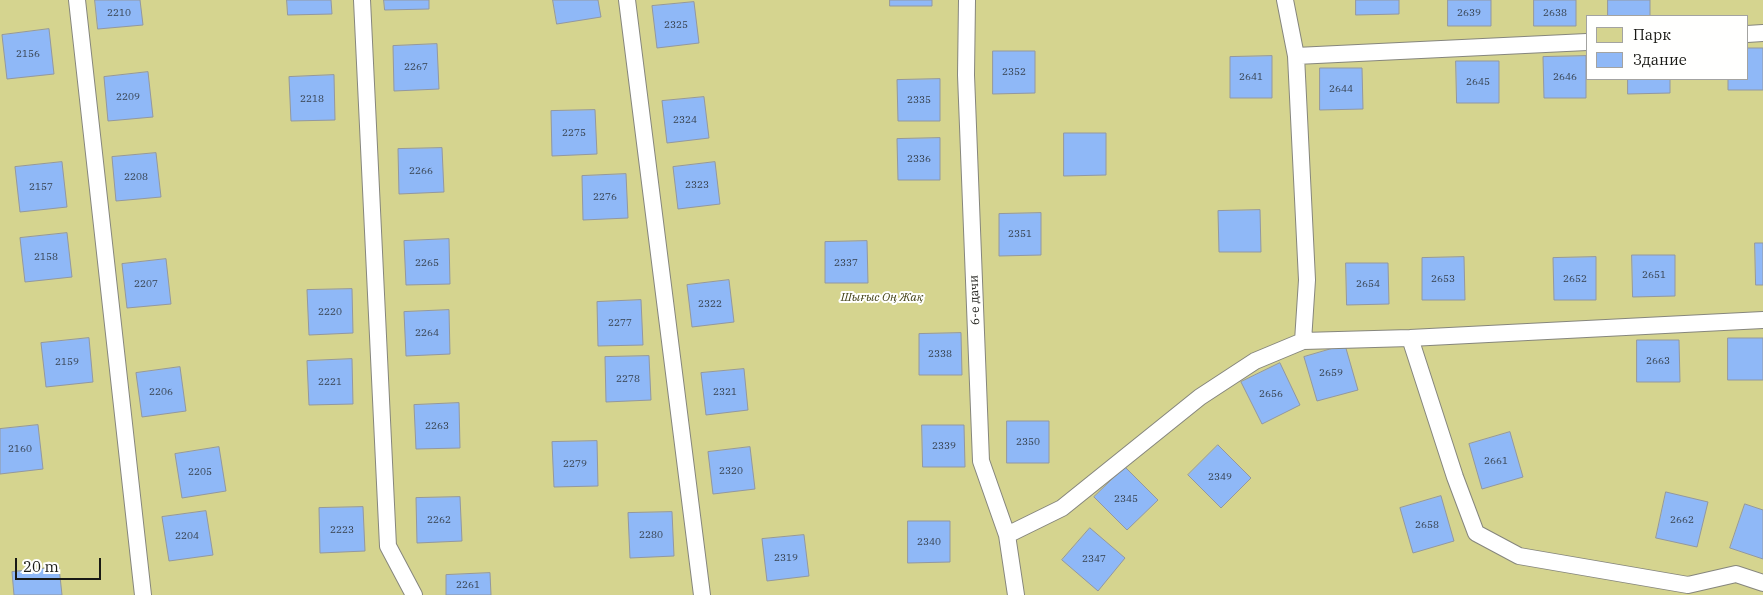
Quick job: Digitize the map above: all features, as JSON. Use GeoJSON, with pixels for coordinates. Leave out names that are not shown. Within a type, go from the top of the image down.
{"type":"FeatureCollection","features":[{"type":"Feature","properties":{"kind":"lane"},"geometry":{"type":"LineString","coordinates":[[77,0],[143,595]]}},
{"type":"Feature","properties":{"kind":"lane"},"geometry":{"type":"LineString","coordinates":[[362,0],[388,546],[414,595]]}},
{"type":"Feature","properties":{"kind":"lane"},"geometry":{"type":"LineString","coordinates":[[627,0],[702,595]]}},
{"type":"Feature","properties":{"kind":"lane","name":"6-е дачи"},"geometry":{"type":"LineString","coordinates":[[967,0],[966,75],[980,461],[1007,535],[1016,595]]}},
{"type":"Feature","properties":{"kind":"lane"},"geometry":{"type":"LineString","coordinates":[[1285,0],[1296,56],[1308,280],[1304,341]]}},
{"type":"Feature","properties":{"kind":"lane"},"geometry":{"type":"LineString","coordinates":[[1748,34],[1763,33]]}},
{"type":"Feature","properties":{"kind":"lane"},"geometry":{"type":"LineString","coordinates":[[1296,56],[1586,42]]}},
{"type":"Feature","properties":{"kind":"lane"},"geometry":{"type":"LineString","coordinates":[[1007,535],[1062,508],[1200,397],[1255,362],[1304,341],[1410,338],[1763,320]]}},
{"type":"Feature","properties":{"kind":"lane"},"geometry":{"type":"LineString","coordinates":[[1410,338],[1454,477],[1476,533],[1519,556],[1688,585],[1736,574],[1763,583]]}},
{"type":"Feature","properties":{"kind":"green space","name":"Шығыс Оң Жақ"},"geometry":{"type":"Polygon","coordinates":[[[0,0],[1763,0],[1763,595],[0,595],[0,0]]]}},
{"type":"Feature","properties":{"kind":"building"},"geometry":{"type":"Polygon","coordinates":[[[95,0],[140,0],[143,25],[98,29],[95,0]]]}},
{"type":"Feature","properties":{"kind":"building"},"geometry":{"type":"Polygon","coordinates":[[[287,0],[331,0],[332,14],[288,15],[287,0]]]}},
{"type":"Feature","properties":{"kind":"building"},"geometry":{"type":"Polygon","coordinates":[[[384,0],[429,0],[429,9],[385,10],[384,0]]]}},
{"type":"Feature","properties":{"kind":"building"},"geometry":{"type":"Polygon","coordinates":[[[553,0],[598,0],[601,17],[557,24],[553,0]]]}},
{"type":"Feature","properties":{"kind":"building"},"geometry":{"type":"Polygon","coordinates":[[[890,0],[932,0],[932,6],[890,6],[890,0]]]}},
{"type":"Feature","properties":{"kind":"building"},"geometry":{"type":"Polygon","coordinates":[[[1356,0],[1399,0],[1399,14],[1356,15],[1356,0]]]}},
{"type":"Feature","properties":{"kind":"building"},"geometry":{"type":"Polygon","coordinates":[[[1448,0],[1491,0],[1491,26],[1448,26],[1448,0]]]}},
{"type":"Feature","properties":{"kind":"building"},"geometry":{"type":"Polygon","coordinates":[[[1534,0],[1576,0],[1576,26],[1534,26],[1534,0]]]}},
{"type":"Feature","properties":{"kind":"building"},"geometry":{"type":"Polygon","coordinates":[[[1608,0],[1650,0],[1650,15],[1608,15],[1608,0]]]}},
{"type":"Feature","properties":{"kind":"building"},"geometry":{"type":"Polygon","coordinates":[[[694,2],[699,43],[657,48],[652,6],[694,2]]]}},
{"type":"Feature","properties":{"kind":"building"},"geometry":{"type":"Polygon","coordinates":[[[49,29],[54,74],[7,79],[2,35],[49,29]]]}},
{"type":"Feature","properties":{"kind":"building"},"geometry":{"type":"Polygon","coordinates":[[[437,44],[439,89],[394,91],[393,46],[437,44]]]}},
{"type":"Feature","properties":{"kind":"building"},"geometry":{"type":"Polygon","coordinates":[[[1748,48],[1763,48],[1763,90],[1728,90],[1728,80],[1748,80],[1748,48]]]}},
{"type":"Feature","properties":{"kind":"building"},"geometry":{"type":"Polygon","coordinates":[[[993,51],[1035,51],[1035,93],[993,94],[993,51]]]}},
{"type":"Feature","properties":{"kind":"building"},"geometry":{"type":"Polygon","coordinates":[[[1272,56],[1272,98],[1230,98],[1230,57],[1272,56]]]}},
{"type":"Feature","properties":{"kind":"building"},"geometry":{"type":"Polygon","coordinates":[[[1586,56],[1586,98],[1544,98],[1543,57],[1586,56]]]}},
{"type":"Feature","properties":{"kind":"building"},"geometry":{"type":"Polygon","coordinates":[[[1456,61],[1499,61],[1499,103],[1457,103],[1456,61]]]}},
{"type":"Feature","properties":{"kind":"building"},"geometry":{"type":"Polygon","coordinates":[[[1320,68],[1362,68],[1363,109],[1320,110],[1320,68]]]}},
{"type":"Feature","properties":{"kind":"building"},"geometry":{"type":"Polygon","coordinates":[[[148,72],[153,117],[108,121],[104,77],[148,72]]]}},
{"type":"Feature","properties":{"kind":"building"},"geometry":{"type":"Polygon","coordinates":[[[334,75],[335,120],[291,121],[289,77],[334,75]]]}},
{"type":"Feature","properties":{"kind":"building"},"geometry":{"type":"Polygon","coordinates":[[[940,79],[940,121],[898,121],[897,80],[940,79]]]}},
{"type":"Feature","properties":{"kind":"building"},"geometry":{"type":"Polygon","coordinates":[[[1628,80],[1670,80],[1670,93],[1628,94],[1628,80]]]}},
{"type":"Feature","properties":{"kind":"building"},"geometry":{"type":"Polygon","coordinates":[[[704,97],[709,138],[667,143],[662,101],[704,97]]]}},
{"type":"Feature","properties":{"kind":"building"},"geometry":{"type":"Polygon","coordinates":[[[595,110],[597,154],[552,156],[551,111],[595,110]]]}},
{"type":"Feature","properties":{"kind":"building"},"geometry":{"type":"Polygon","coordinates":[[[1064,133],[1106,133],[1106,175],[1064,176],[1064,133]]]}},
{"type":"Feature","properties":{"kind":"building"},"geometry":{"type":"Polygon","coordinates":[[[940,138],[940,180],[898,180],[897,139],[940,138]]]}},
{"type":"Feature","properties":{"kind":"building"},"geometry":{"type":"Polygon","coordinates":[[[442,148],[444,192],[399,194],[398,149],[442,148]]]}},
{"type":"Feature","properties":{"kind":"building"},"geometry":{"type":"Polygon","coordinates":[[[156,153],[161,197],[116,201],[112,157],[156,153]]]}},
{"type":"Feature","properties":{"kind":"building"},"geometry":{"type":"Polygon","coordinates":[[[62,162],[67,207],[20,212],[15,167],[62,162]]]}},
{"type":"Feature","properties":{"kind":"building"},"geometry":{"type":"Polygon","coordinates":[[[715,162],[720,204],[678,209],[673,167],[715,162]]]}},
{"type":"Feature","properties":{"kind":"building"},"geometry":{"type":"Polygon","coordinates":[[[626,174],[628,218],[583,220],[582,176],[626,174]]]}},
{"type":"Feature","properties":{"kind":"building"},"geometry":{"type":"Polygon","coordinates":[[[1260,210],[1261,252],[1219,252],[1218,211],[1260,210]]]}},
{"type":"Feature","properties":{"kind":"building"},"geometry":{"type":"Polygon","coordinates":[[[1041,213],[1041,255],[999,256],[999,214],[1041,213]]]}},
{"type":"Feature","properties":{"kind":"building"},"geometry":{"type":"Polygon","coordinates":[[[67,233],[72,277],[25,282],[20,238],[67,233]]]}},
{"type":"Feature","properties":{"kind":"building"},"geometry":{"type":"Polygon","coordinates":[[[449,239],[450,284],[406,285],[404,241],[449,239]]]}},
{"type":"Feature","properties":{"kind":"building"},"geometry":{"type":"Polygon","coordinates":[[[867,241],[868,283],[825,283],[825,242],[867,241]]]}},
{"type":"Feature","properties":{"kind":"building"},"geometry":{"type":"Polygon","coordinates":[[[1755,243],[1763,243],[1763,285],[1756,285],[1755,243]]]}},
{"type":"Feature","properties":{"kind":"building"},"geometry":{"type":"Polygon","coordinates":[[[1632,255],[1675,255],[1675,296],[1633,297],[1632,255]]]}},
{"type":"Feature","properties":{"kind":"building"},"geometry":{"type":"Polygon","coordinates":[[[1464,257],[1465,300],[1422,300],[1422,258],[1464,257]]]}},
{"type":"Feature","properties":{"kind":"building"},"geometry":{"type":"Polygon","coordinates":[[[1596,257],[1596,300],[1554,300],[1553,258],[1596,257]]]}},
{"type":"Feature","properties":{"kind":"building"},"geometry":{"type":"Polygon","coordinates":[[[166,259],[171,304],[127,308],[122,264],[166,259]]]}},
{"type":"Feature","properties":{"kind":"building"},"geometry":{"type":"Polygon","coordinates":[[[1346,263],[1388,263],[1389,304],[1347,305],[1346,263]]]}},
{"type":"Feature","properties":{"kind":"building"},"geometry":{"type":"Polygon","coordinates":[[[729,280],[734,322],[692,327],[687,285],[729,280]]]}},
{"type":"Feature","properties":{"kind":"building"},"geometry":{"type":"Polygon","coordinates":[[[352,289],[353,333],[309,335],[307,290],[352,289]]]}},
{"type":"Feature","properties":{"kind":"building"},"geometry":{"type":"Polygon","coordinates":[[[641,300],[643,345],[598,346],[597,302],[641,300]]]}},
{"type":"Feature","properties":{"kind":"building"},"geometry":{"type":"Polygon","coordinates":[[[449,310],[450,354],[406,356],[404,312],[449,310]]]}},
{"type":"Feature","properties":{"kind":"building"},"geometry":{"type":"Polygon","coordinates":[[[961,333],[962,375],[919,375],[919,334],[961,333]]]}},
{"type":"Feature","properties":{"kind":"building"},"geometry":{"type":"Polygon","coordinates":[[[89,338],[93,382],[46,387],[41,343],[89,338]]]}},
{"type":"Feature","properties":{"kind":"building"},"geometry":{"type":"Polygon","coordinates":[[[1728,338],[1763,338],[1763,380],[1728,380],[1728,338]]]}},
{"type":"Feature","properties":{"kind":"building"},"geometry":{"type":"Polygon","coordinates":[[[1637,340],[1679,340],[1680,382],[1637,382],[1637,340]]]}},
{"type":"Feature","properties":{"kind":"building"},"geometry":{"type":"Polygon","coordinates":[[[1345,345],[1358,390],[1317,401],[1304,357],[1345,345]]]}},
{"type":"Feature","properties":{"kind":"building"},"geometry":{"type":"Polygon","coordinates":[[[649,356],[651,400],[606,402],[605,357],[649,356]]]}},
{"type":"Feature","properties":{"kind":"building"},"geometry":{"type":"Polygon","coordinates":[[[352,359],[353,404],[309,405],[307,361],[352,359]]]}},
{"type":"Feature","properties":{"kind":"building"},"geometry":{"type":"Polygon","coordinates":[[[1280,363],[1300,405],[1262,424],[1241,382],[1280,363]]]}},
{"type":"Feature","properties":{"kind":"building"},"geometry":{"type":"Polygon","coordinates":[[[180,367],[186,411],[142,417],[136,373],[180,367]]]}},
{"type":"Feature","properties":{"kind":"building"},"geometry":{"type":"Polygon","coordinates":[[[744,369],[748,410],[706,415],[701,373],[744,369]]]}},
{"type":"Feature","properties":{"kind":"building"},"geometry":{"type":"Polygon","coordinates":[[[459,403],[460,448],[416,449],[414,405],[459,403]]]}},
{"type":"Feature","properties":{"kind":"building"},"geometry":{"type":"Polygon","coordinates":[[[1007,421],[1049,421],[1049,463],[1007,463],[1007,421]]]}},
{"type":"Feature","properties":{"kind":"building"},"geometry":{"type":"Polygon","coordinates":[[[38,425],[43,469],[0,474],[0,429],[38,425]]]}},
{"type":"Feature","properties":{"kind":"building"},"geometry":{"type":"Polygon","coordinates":[[[922,425],[964,425],[965,467],[923,467],[922,425]]]}},
{"type":"Feature","properties":{"kind":"building"},"geometry":{"type":"Polygon","coordinates":[[[1510,432],[1523,477],[1482,489],[1469,444],[1510,432]]]}},
{"type":"Feature","properties":{"kind":"building"},"geometry":{"type":"Polygon","coordinates":[[[597,441],[598,486],[554,487],[552,442],[597,441]]]}},
{"type":"Feature","properties":{"kind":"building"},"geometry":{"type":"Polygon","coordinates":[[[1218,445],[1251,478],[1221,508],[1188,475],[1218,445]]]}},
{"type":"Feature","properties":{"kind":"building"},"geometry":{"type":"Polygon","coordinates":[[[219,447],[226,491],[182,498],[175,454],[219,447]]]}},
{"type":"Feature","properties":{"kind":"building"},"geometry":{"type":"Polygon","coordinates":[[[750,447],[755,489],[713,494],[708,452],[750,447]]]}},
{"type":"Feature","properties":{"kind":"building"},"geometry":{"type":"Polygon","coordinates":[[[1125,467],[1158,500],[1127,530],[1094,497],[1125,467]]]}},
{"type":"Feature","properties":{"kind":"building"},"geometry":{"type":"Polygon","coordinates":[[[1666,492],[1708,502],[1697,547],[1656,538],[1666,492]]]}},
{"type":"Feature","properties":{"kind":"building"},"geometry":{"type":"Polygon","coordinates":[[[1441,496],[1454,541],[1413,553],[1400,508],[1441,496]]]}},
{"type":"Feature","properties":{"kind":"building"},"geometry":{"type":"Polygon","coordinates":[[[460,497],[462,541],[417,543],[416,498],[460,497]]]}},
{"type":"Feature","properties":{"kind":"building"},"geometry":{"type":"Polygon","coordinates":[[[1745,504],[1763,510],[1763,559],[1730,548],[1745,504]]]}},
{"type":"Feature","properties":{"kind":"building"},"geometry":{"type":"Polygon","coordinates":[[[363,507],[365,551],[320,553],[319,508],[363,507]]]}},
{"type":"Feature","properties":{"kind":"building"},"geometry":{"type":"Polygon","coordinates":[[[206,511],[213,555],[169,561],[162,517],[206,511]]]}},
{"type":"Feature","properties":{"kind":"building"},"geometry":{"type":"Polygon","coordinates":[[[672,512],[674,556],[630,558],[628,513],[672,512]]]}},
{"type":"Feature","properties":{"kind":"building"},"geometry":{"type":"Polygon","coordinates":[[[908,521],[950,521],[950,562],[908,563],[908,521]]]}},
{"type":"Feature","properties":{"kind":"building"},"geometry":{"type":"Polygon","coordinates":[[[1090,528],[1125,558],[1098,591],[1062,560],[1090,528]]]}},
{"type":"Feature","properties":{"kind":"building"},"geometry":{"type":"Polygon","coordinates":[[[804,535],[809,576],[767,581],[762,539],[804,535]]]}},
{"type":"Feature","properties":{"kind":"building"},"geometry":{"type":"Polygon","coordinates":[[[59,567],[62,595],[14,595],[12,572],[59,567]]]}},
{"type":"Feature","properties":{"kind":"building"},"geometry":{"type":"Polygon","coordinates":[[[490,573],[491,595],[446,595],[446,575],[490,573]]]}}]}
